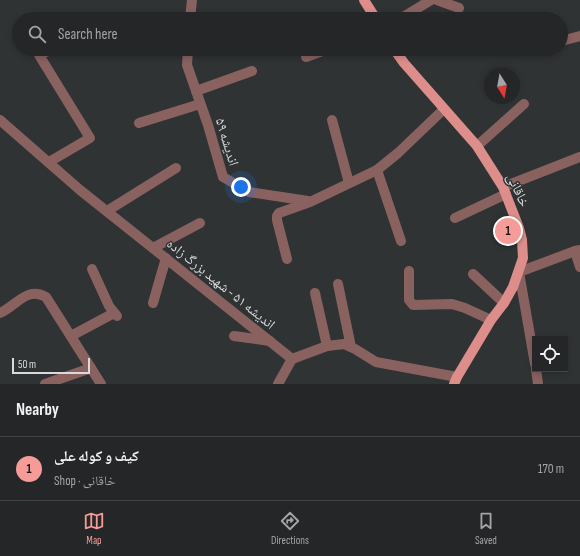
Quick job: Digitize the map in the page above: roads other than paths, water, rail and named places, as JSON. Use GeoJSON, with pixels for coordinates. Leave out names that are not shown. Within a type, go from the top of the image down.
{"type":"FeatureCollection","features":[{"type":"Feature","properties":{"kind":"main road"},"geometry":{"type":"LineString","coordinates":[[364,0],[372,12]]}},
{"type":"Feature","properties":{"kind":"main road","name":"خاقانی"},"geometry":{"type":"LineString","coordinates":[[399,56],[477,146],[505,191],[522,240],[523,258],[513,286],[504,303],[490,320],[456,381]]}},
{"type":"Feature","properties":{"kind":"street"},"geometry":{"type":"LineString","coordinates":[[191,12],[192,0]]}},
{"type":"Feature","properties":{"kind":"street"},"geometry":{"type":"LineString","coordinates":[[411,12],[431,0]]}},
{"type":"Feature","properties":{"kind":"street"},"geometry":{"type":"LineString","coordinates":[[437,0],[459,8]]}},
{"type":"Feature","properties":{"kind":"street"},"geometry":{"type":"LineString","coordinates":[[568,39],[580,36]]}},
{"type":"Feature","properties":{"kind":"street"},"geometry":{"type":"LineString","coordinates":[[40,56],[90,138],[48,162]]}},
{"type":"Feature","properties":{"kind":"street","name":"اندیشه ۵۹"},"geometry":{"type":"LineString","coordinates":[[188,56],[187,65],[223,177],[249,192],[310,202]]}},
{"type":"Feature","properties":{"kind":"street"},"geometry":{"type":"LineString","coordinates":[[196,91],[252,70]]}},
{"type":"Feature","properties":{"kind":"street"},"geometry":{"type":"LineString","coordinates":[[139,123],[200,104]]}},
{"type":"Feature","properties":{"kind":"street"},"geometry":{"type":"LineString","coordinates":[[477,146],[524,104]]}},
{"type":"Feature","properties":{"kind":"street"},"geometry":{"type":"LineString","coordinates":[[287,259],[277,216],[279,213],[310,202],[377,170],[398,153],[444,109]]}},
{"type":"Feature","properties":{"kind":"street","name":"اندیشه ۵۱ - شهید بزرگ زاده"},"geometry":{"type":"LineString","coordinates":[[0,120],[107,211],[292,359]]}},
{"type":"Feature","properties":{"kind":"street"},"geometry":{"type":"LineString","coordinates":[[332,120],[349,183]]}},
{"type":"Feature","properties":{"kind":"street"},"geometry":{"type":"LineString","coordinates":[[455,218],[505,191],[580,157]]}},
{"type":"Feature","properties":{"kind":"street"},"geometry":{"type":"LineString","coordinates":[[107,211],[176,168]]}},
{"type":"Feature","properties":{"kind":"street"},"geometry":{"type":"LineString","coordinates":[[377,170],[401,241]]}},
{"type":"Feature","properties":{"kind":"street"},"geometry":{"type":"LineString","coordinates":[[153,248],[200,223]]}},
{"type":"Feature","properties":{"kind":"street"},"geometry":{"type":"LineString","coordinates":[[532,347],[519,272],[577,250],[580,268]]}},
{"type":"Feature","properties":{"kind":"street"},"geometry":{"type":"LineString","coordinates":[[153,303],[166,258]]}},
{"type":"Feature","properties":{"kind":"street"},"geometry":{"type":"LineString","coordinates":[[71,336],[116,314],[109,306],[92,269]]}},
{"type":"Feature","properties":{"kind":"street"},"geometry":{"type":"LineString","coordinates":[[409,271],[409,300],[413,305],[452,304],[465,308],[490,320]]}},
{"type":"Feature","properties":{"kind":"street"},"geometry":{"type":"LineString","coordinates":[[473,274],[504,303]]}},
{"type":"Feature","properties":{"kind":"street"},"geometry":{"type":"LineString","coordinates":[[338,284],[352,347]]}},
{"type":"Feature","properties":{"kind":"street"},"geometry":{"type":"LineString","coordinates":[[0,313],[31,293],[40,293],[46,296],[101,384]]}},
{"type":"Feature","properties":{"kind":"street"},"geometry":{"type":"LineString","coordinates":[[315,293],[327,346]]}},
{"type":"Feature","properties":{"kind":"street"},"geometry":{"type":"LineString","coordinates":[[234,336],[270,341]]}},
{"type":"Feature","properties":{"kind":"street"},"geometry":{"type":"LineString","coordinates":[[278,384],[292,359],[327,346],[344,344],[352,347],[376,362],[456,381]]}},
{"type":"Feature","properties":{"kind":"street"},"geometry":{"type":"LineString","coordinates":[[45,384],[91,368]]}},
{"type":"Feature","properties":{"kind":"street"},"geometry":{"type":"LineString","coordinates":[[536,372],[538,384]]}},
{"type":"Feature","properties":{"kind":"place","name":"کیف و کوله علی"},"geometry":{"type":"Point","coordinates":[508,231]}}]}
